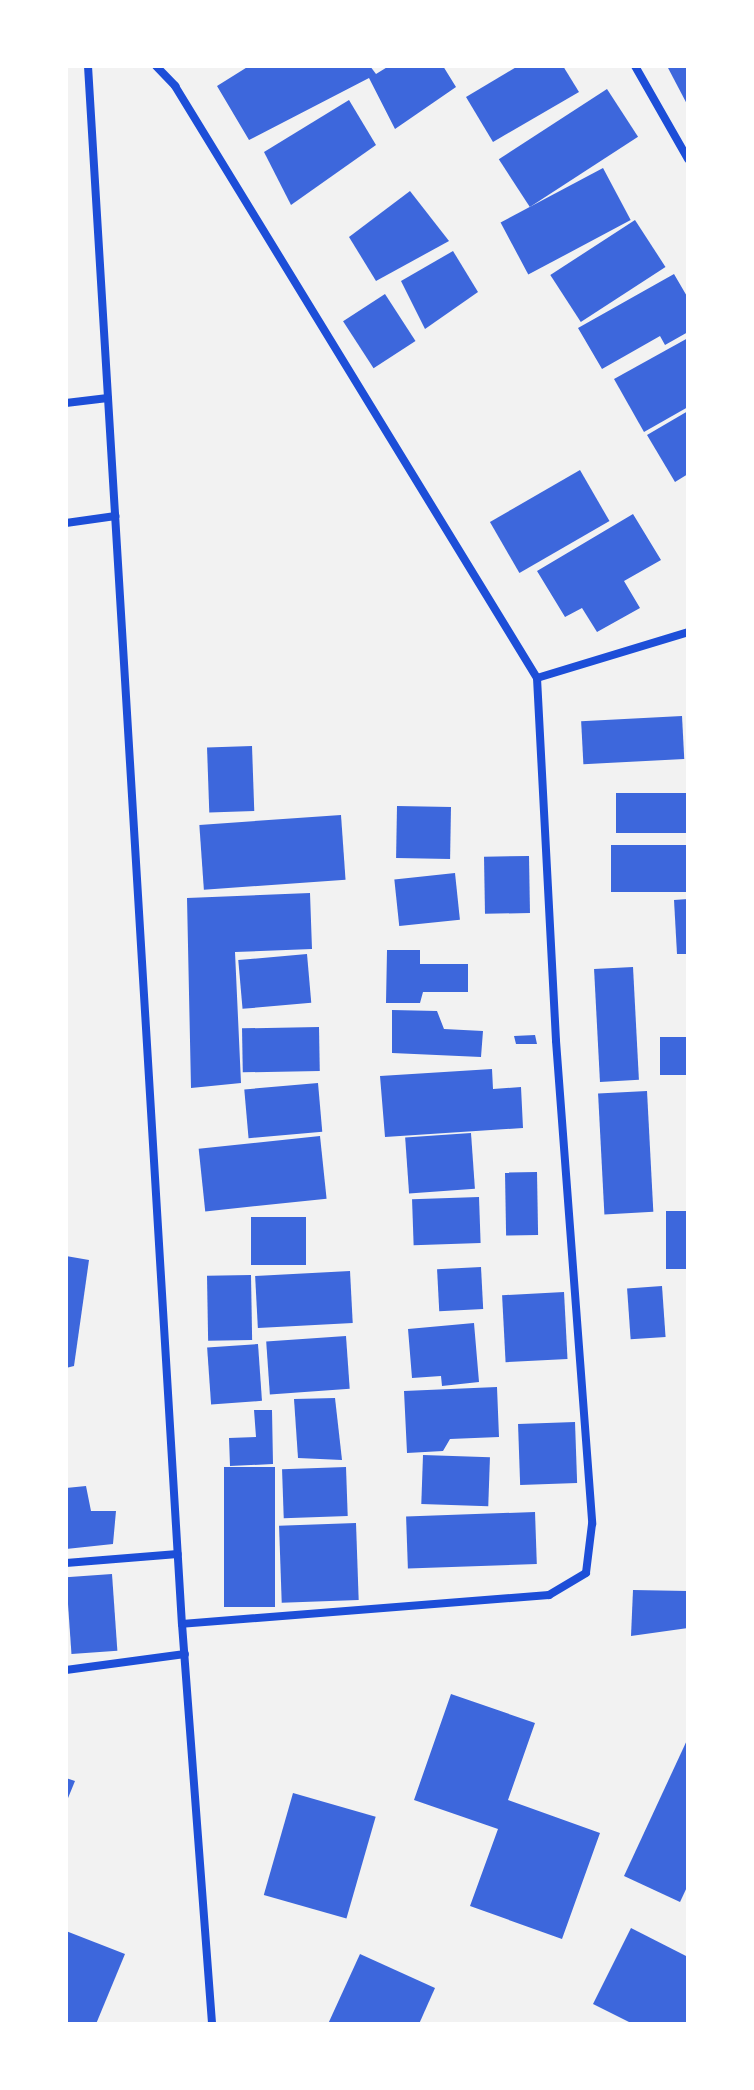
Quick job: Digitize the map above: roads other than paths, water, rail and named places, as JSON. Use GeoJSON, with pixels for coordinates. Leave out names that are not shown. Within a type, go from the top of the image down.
{"type":"FeatureCollection","features":[{"type":"Feature","properties":{"kind":"street"},"geometry":{"type":"LineString","coordinates":[[88,66],[182,1624],[212,2024]]}},
{"type":"Feature","properties":{"kind":"street"},"geometry":{"type":"LineString","coordinates":[[156,66],[175,86],[537,678],[556,1041],[592,1524],[586,1573],[549,1595],[182,1624]]}},
{"type":"Feature","properties":{"kind":"street"},"geometry":{"type":"LineString","coordinates":[[635,66],[688,159]]}},
{"type":"Feature","properties":{"kind":"street"},"geometry":{"type":"LineString","coordinates":[[66,403],[108,398]]}},
{"type":"Feature","properties":{"kind":"street"},"geometry":{"type":"LineString","coordinates":[[66,523],[116,516]]}},
{"type":"Feature","properties":{"kind":"street"},"geometry":{"type":"LineString","coordinates":[[537,678],[688,632]]}},
{"type":"Feature","properties":{"kind":"street"},"geometry":{"type":"LineString","coordinates":[[66,1563],[178,1554]]}},
{"type":"Feature","properties":{"kind":"street"},"geometry":{"type":"LineString","coordinates":[[66,1670],[185,1654]]}}]}
